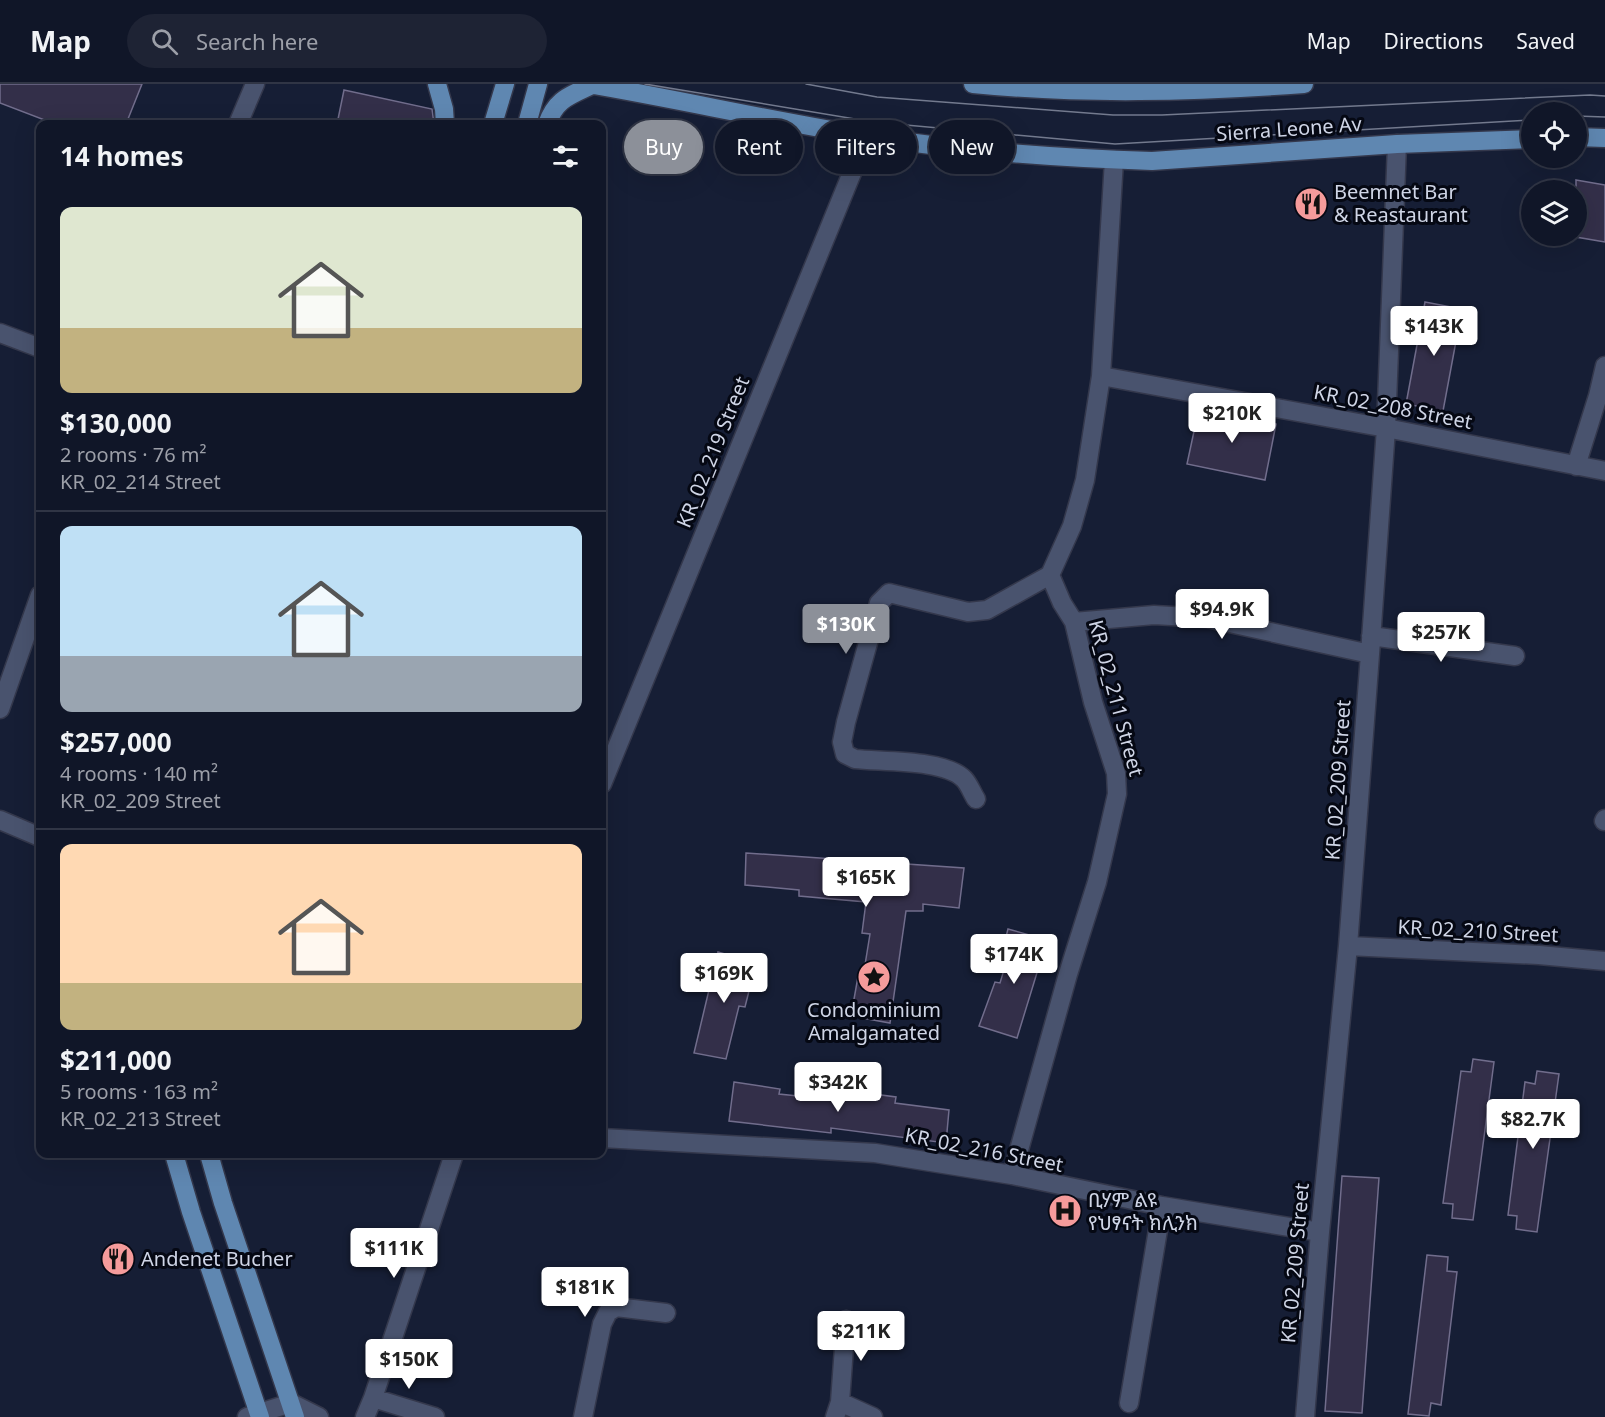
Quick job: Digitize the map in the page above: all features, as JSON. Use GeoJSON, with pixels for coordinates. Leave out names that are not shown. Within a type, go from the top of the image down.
{"type":"FeatureCollection","features":[{"type":"Feature","properties":{"kind":"main road"},"geometry":{"type":"LineString","coordinates":[[437,84],[445,120]]}},
{"type":"Feature","properties":{"kind":"main road"},"geometry":{"type":"LineString","coordinates":[[494,120],[505,84]]}},
{"type":"Feature","properties":{"kind":"main road"},"geometry":{"type":"LineString","coordinates":[[528,120],[538,84]]}},
{"type":"Feature","properties":{"kind":"main road"},"geometry":{"type":"LineString","coordinates":[[548,120],[552,110],[565,98],[590,84]]}},
{"type":"Feature","properties":{"kind":"main road","name":"Sierra Leone Av"},"geometry":{"type":"LineString","coordinates":[[590,84],[815,126]]}},
{"type":"Feature","properties":{"kind":"main road"},"geometry":{"type":"LineString","coordinates":[[973,84],[1025,89],[1158,92],[1212,91],[1304,84]]}},
{"type":"Feature","properties":{"kind":"main road"},"geometry":{"type":"LineString","coordinates":[[1587,138],[1605,138]]}},
{"type":"Feature","properties":{"kind":"main road","name":"Sierra Leone Av"},"geometry":{"type":"LineString","coordinates":[[917,142],[992,152],[1114,160],[1173,159],[1397,144],[1521,139]]}},
{"type":"Feature","properties":{"kind":"main road"},"geometry":{"type":"LineString","coordinates":[[175,1158],[255,1416]]}},
{"type":"Feature","properties":{"kind":"main road"},"geometry":{"type":"LineString","coordinates":[[211,1158],[223,1203],[293,1410]]}},
{"type":"Feature","properties":{"kind":"street"},"geometry":{"type":"LineString","coordinates":[[240,120],[255,84]]}},
{"type":"Feature","properties":{"kind":"street","name":"KR_02_209 Street"},"geometry":{"type":"LineString","coordinates":[[1305,1417],[1320,1232],[1348,946],[1386,428],[1397,144]]}},
{"type":"Feature","properties":{"kind":"street"},"geometry":{"type":"LineString","coordinates":[[976,799],[964,779],[952,771],[936,766],[855,759],[845,754],[842,742],[846,722],[879,603],[889,593],[968,612],[987,610],[1050,574],[1072,526],[1085,480],[1101,376],[1114,160]]}},
{"type":"Feature","properties":{"kind":"street","name":"KR_02_219 Street"},"geometry":{"type":"LineString","coordinates":[[606,774],[851,174]]}},
{"type":"Feature","properties":{"kind":"street"},"geometry":{"type":"LineString","coordinates":[[0,333],[36,346]]}},
{"type":"Feature","properties":{"kind":"street"},"geometry":{"type":"LineString","coordinates":[[1576,466],[1605,366]]}},
{"type":"Feature","properties":{"kind":"street","name":"KR_02_208 Street"},"geometry":{"type":"LineString","coordinates":[[1101,376],[1605,471]]}},
{"type":"Feature","properties":{"kind":"street","name":"KR_02_211 Street"},"geometry":{"type":"LineString","coordinates":[[1012,1175],[1068,974],[1097,882],[1118,794],[1116,773],[1092,702],[1074,622],[1062,603],[1050,574]]}},
{"type":"Feature","properties":{"kind":"street"},"geometry":{"type":"LineString","coordinates":[[0,709],[36,606]]}},
{"type":"Feature","properties":{"kind":"street"},"geometry":{"type":"LineString","coordinates":[[1074,622],[1154,615],[1207,618],[1370,645],[1515,656]]}},
{"type":"Feature","properties":{"kind":"street"},"geometry":{"type":"LineString","coordinates":[[0,820],[35,835]]}},
{"type":"Feature","properties":{"kind":"street","name":"KR_02_210 Street"},"geometry":{"type":"LineString","coordinates":[[1348,946],[1539,955],[1605,961]]}},
{"type":"Feature","properties":{"kind":"street","name":"KR_02_216 Street"},"geometry":{"type":"LineString","coordinates":[[606,1138],[875,1153],[1012,1175],[1060,1187],[1162,1206],[1320,1232]]}},
{"type":"Feature","properties":{"kind":"street"},"geometry":{"type":"LineString","coordinates":[[365,1417],[453,1158]]}},
{"type":"Feature","properties":{"kind":"street"},"geometry":{"type":"LineString","coordinates":[[1129,1403],[1162,1206]]}},
{"type":"Feature","properties":{"kind":"street"},"geometry":{"type":"LineString","coordinates":[[583,1417],[602,1324],[608,1312],[616,1307],[666,1313]]}},
{"type":"Feature","properties":{"kind":"street"},"geometry":{"type":"LineString","coordinates":[[846,1320],[837,1409],[873,1417]]}},
{"type":"Feature","properties":{"kind":"street"},"geometry":{"type":"LineString","coordinates":[[373,1398],[435,1417]]}},
{"type":"Feature","properties":{"kind":"street"},"geometry":{"type":"LineString","coordinates":[[255,1416],[293,1410],[320,1417]]}},
{"type":"Feature","properties":{"kind":"building"},"geometry":{"type":"Polygon","coordinates":[[[0,84],[142,84],[128,120],[45,120],[0,103],[0,84]]]}},
{"type":"Feature","properties":{"kind":"building"},"geometry":{"type":"Polygon","coordinates":[[[344,90],[432,109],[433,120],[338,120],[344,90]]]}},
{"type":"Feature","properties":{"kind":"building"},"geometry":{"type":"Polygon","coordinates":[[[1587,182],[1605,185],[1605,242],[1587,239],[1587,182]]]}},
{"type":"Feature","properties":{"kind":"building"},"geometry":{"type":"Polygon","coordinates":[[[1425,302],[1462,309],[1443,411],[1406,404],[1425,302]]]}},
{"type":"Feature","properties":{"kind":"building"},"geometry":{"type":"Polygon","coordinates":[[[1199,408],[1276,424],[1265,480],[1187,464],[1199,408]]]}},
{"type":"Feature","properties":{"kind":"building"},"geometry":{"type":"Polygon","coordinates":[[[746,853],[964,868],[959,908],[923,904],[923,911],[906,911],[890,1023],[851,1016],[859,971],[864,971],[870,934],[862,933],[866,902],[799,896],[799,890],[745,885],[746,853]]]}},
{"type":"Feature","properties":{"kind":"building"},"geometry":{"type":"Polygon","coordinates":[[[1008,929],[1047,940],[1017,1038],[979,1026],[995,982],[1000,983],[1011,947],[1004,945],[1008,929]]]}},
{"type":"Feature","properties":{"kind":"building"},"geometry":{"type":"Polygon","coordinates":[[[718,952],[756,963],[745,1007],[739,1006],[726,1059],[694,1053],[718,952]]]}},
{"type":"Feature","properties":{"kind":"building"},"geometry":{"type":"Polygon","coordinates":[[[1473,1059],[1494,1062],[1473,1220],[1452,1218],[1453,1204],[1443,1203],[1461,1071],[1471,1072],[1473,1059]]]}},
{"type":"Feature","properties":{"kind":"building"},"geometry":{"type":"Polygon","coordinates":[[[1537,1071],[1559,1074],[1537,1232],[1516,1229],[1517,1216],[1508,1215],[1525,1082],[1535,1084],[1537,1071]]]}},
{"type":"Feature","properties":{"kind":"building"},"geometry":{"type":"Polygon","coordinates":[[[734,1082],[780,1089],[779,1094],[817,1098],[817,1090],[850,1093],[851,1091],[896,1097],[895,1103],[949,1110],[946,1143],[831,1128],[831,1133],[729,1121],[734,1082]]]}},
{"type":"Feature","properties":{"kind":"building"},"geometry":{"type":"Polygon","coordinates":[[[1342,1176],[1379,1178],[1362,1413],[1325,1411],[1342,1176]]]}},
{"type":"Feature","properties":{"kind":"building"},"geometry":{"type":"Polygon","coordinates":[[[1427,1255],[1448,1257],[1447,1271],[1457,1272],[1441,1405],[1431,1403],[1429,1416],[1408,1414],[1427,1255]]]}},
{"type":"Feature","properties":{"kind":"tram line"},"geometry":{"type":"LineString","coordinates":[[645,84],[873,122],[1115,144],[1521,121]]}},
{"type":"Feature","properties":{"kind":"tram line"},"geometry":{"type":"LineString","coordinates":[[806,84],[877,97],[1113,115],[1162,115],[1605,96]]}},
{"type":"Feature","properties":{"kind":"tram line"},"geometry":{"type":"LineString","coordinates":[[1587,116],[1605,117]]}},
{"type":"Feature","properties":{"kind":"place","name":"Beemnet Bar & Reastaurant"},"geometry":{"type":"Point","coordinates":[1311,204]}},
{"type":"Feature","properties":{"kind":"place","name":"Condominium Amalgamated"},"geometry":{"type":"Point","coordinates":[874,977]}},
{"type":"Feature","properties":{"kind":"place","name":"ቢሃም ልዩ የህፃናት ክሊንክ"},"geometry":{"type":"Point","coordinates":[1065,1211]}},
{"type":"Feature","properties":{"kind":"place","name":"Andenet Bucher"},"geometry":{"type":"Point","coordinates":[118,1259]}}]}
